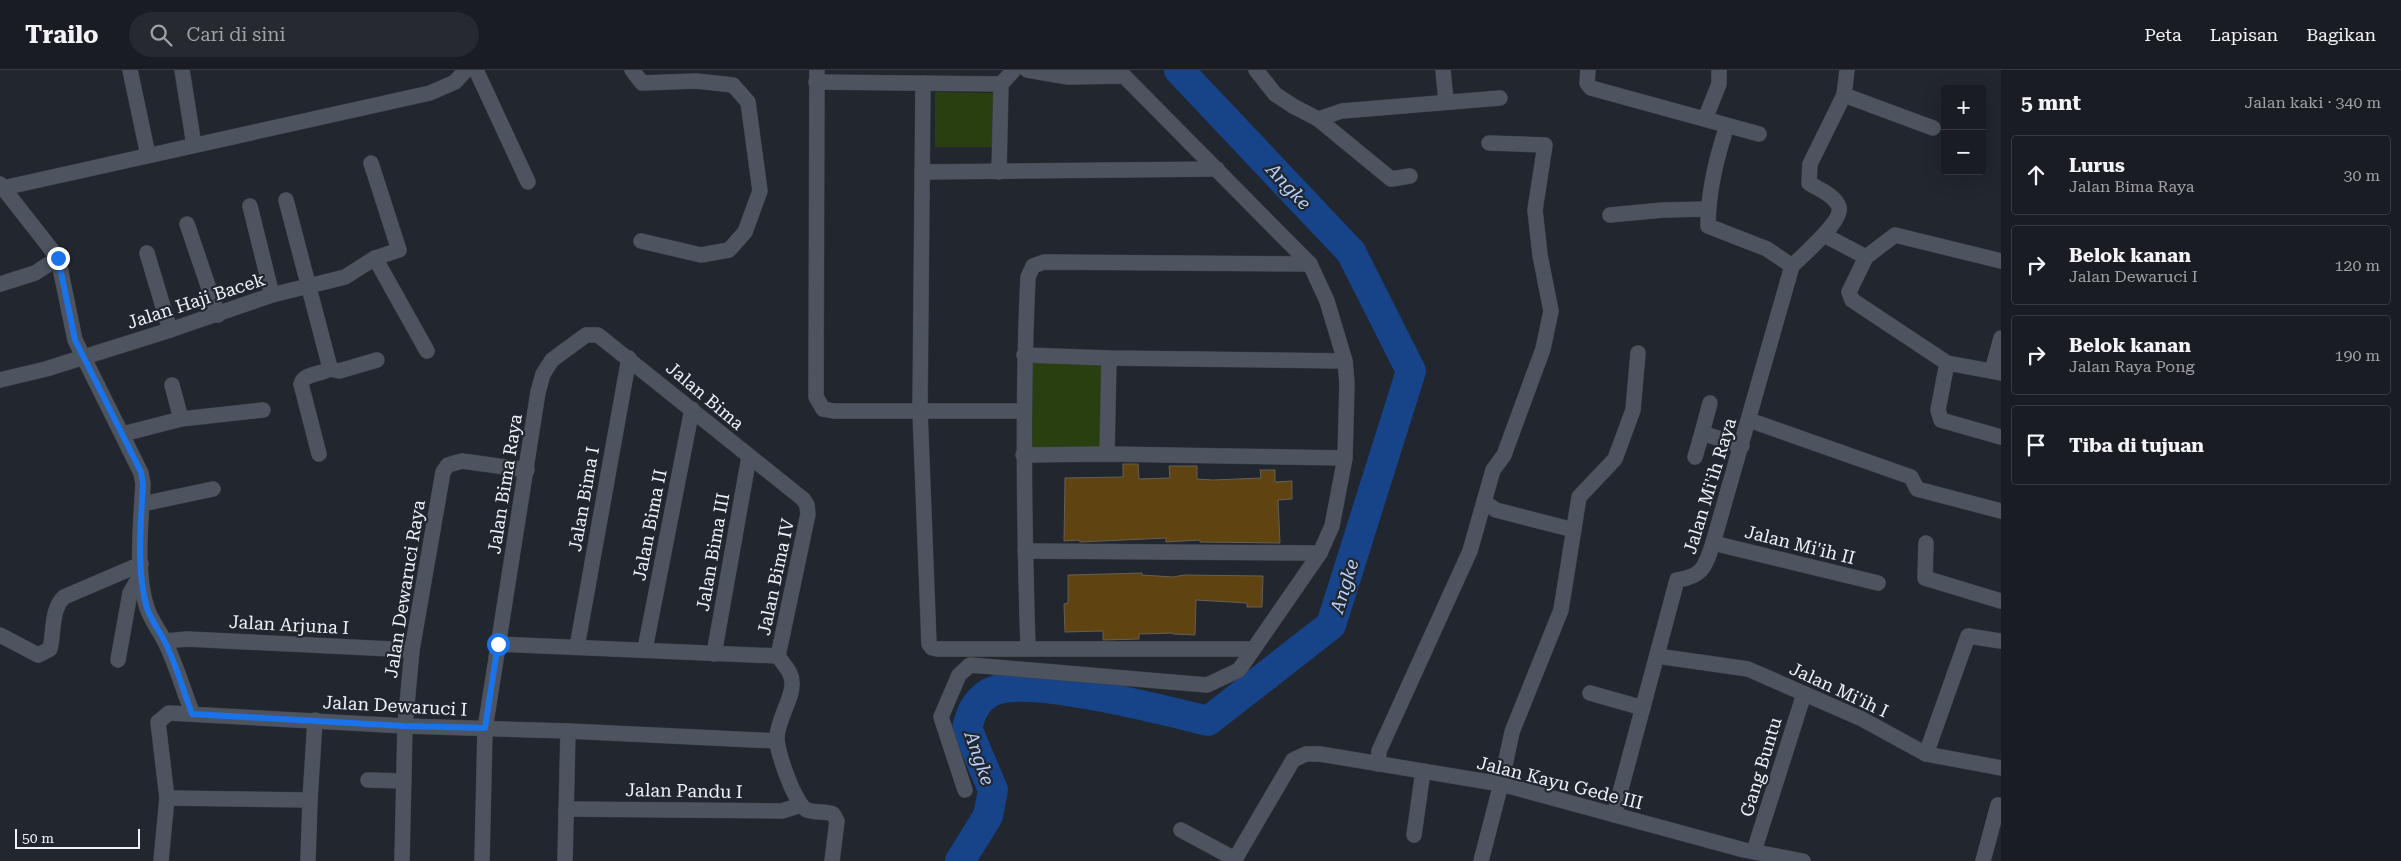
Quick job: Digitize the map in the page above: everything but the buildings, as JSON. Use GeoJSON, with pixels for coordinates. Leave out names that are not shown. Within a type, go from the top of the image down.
{"type":"FeatureCollection","features":[{"type":"Feature","properties":{"kind":"street"},"geometry":{"type":"LineString","coordinates":[[130,70],[148,155]]}},
{"type":"Feature","properties":{"kind":"street"},"geometry":{"type":"LineString","coordinates":[[182,70],[194,145]]}},
{"type":"Feature","properties":{"kind":"street"},"geometry":{"type":"LineString","coordinates":[[192,714],[165,642],[156,629],[147,608],[141,569],[143,484],[141,472],[75,340],[58,258],[2,186],[430,93],[455,82],[466,70]]}},
{"type":"Feature","properties":{"kind":"street"},"geometry":{"type":"LineString","coordinates":[[476,70],[528,182]]}},
{"type":"Feature","properties":{"kind":"street"},"geometry":{"type":"LineString","coordinates":[[632,70],[642,83],[696,81],[733,85],[748,102],[760,191],[745,232],[728,250],[701,255],[641,241]]}},
{"type":"Feature","properties":{"kind":"street"},"geometry":{"type":"LineString","coordinates":[[999,172],[1001,84],[1014,70]]}},
{"type":"Feature","properties":{"kind":"street"},"geometry":{"type":"LineString","coordinates":[[965,790],[941,717],[959,675],[970,665],[1207,685],[1240,670],[1320,553],[1332,526],[1345,458],[1347,383],[1345,361],[1327,301],[1310,264],[1123,73],[1068,77],[1027,70]]}},
{"type":"Feature","properties":{"kind":"street"},"geometry":{"type":"LineString","coordinates":[[1256,70],[1276,94],[1293,106],[1318,118],[1391,179],[1410,176]]}},
{"type":"Feature","properties":{"kind":"street"},"geometry":{"type":"LineString","coordinates":[[1443,70],[1446,101]]}},
{"type":"Feature","properties":{"kind":"street"},"geometry":{"type":"LineString","coordinates":[[1588,70],[1587,83],[1591,88],[1759,134]]}},
{"type":"Feature","properties":{"kind":"street"},"geometry":{"type":"LineString","coordinates":[[1704,119],[1719,84],[1719,70]]}},
{"type":"Feature","properties":{"kind":"street"},"geometry":{"type":"LineString","coordinates":[[1724,135],[1715,165],[1708,209],[1709,227],[1767,249],[1792,266],[1824,236],[1839,215],[1839,207],[1834,199],[1809,183],[1810,164],[1844,95],[1847,70]]}},
{"type":"Feature","properties":{"kind":"street"},"geometry":{"type":"LineString","coordinates":[[1001,84],[923,83],[816,76],[816,397],[823,408],[834,411],[1023,411]]}},
{"type":"Feature","properties":{"kind":"street"},"geometry":{"type":"LineString","coordinates":[[923,83],[920,410],[930,644],[932,648],[1253,649]]}},
{"type":"Feature","properties":{"kind":"street"},"geometry":{"type":"LineString","coordinates":[[1844,95],[1933,128]]}},
{"type":"Feature","properties":{"kind":"street"},"geometry":{"type":"LineString","coordinates":[[1318,118],[1342,111],[1500,98]]}},
{"type":"Feature","properties":{"kind":"street"},"geometry":{"type":"LineString","coordinates":[[1378,764],[1379,751],[1470,551],[1494,470],[1504,455],[1542,349],[1551,311],[1540,255],[1536,210],[1545,145],[1489,143]]}},
{"type":"Feature","properties":{"kind":"street","name":"Jalan Haji Bacek"},"geometry":{"type":"LineString","coordinates":[[0,380],[46,369],[170,330],[272,295],[345,277],[375,258],[399,250],[371,162]]}},
{"type":"Feature","properties":{"kind":"street"},"geometry":{"type":"LineString","coordinates":[[922,172],[1217,169]]}},
{"type":"Feature","properties":{"kind":"street"},"geometry":{"type":"LineString","coordinates":[[286,200],[329,369]]}},
{"type":"Feature","properties":{"kind":"street"},"geometry":{"type":"LineString","coordinates":[[250,206],[272,295]]}},
{"type":"Feature","properties":{"kind":"street"},"geometry":{"type":"LineString","coordinates":[[1610,215],[1663,210],[1708,209]]}},
{"type":"Feature","properties":{"kind":"street"},"geometry":{"type":"LineString","coordinates":[[187,224],[218,314]]}},
{"type":"Feature","properties":{"kind":"street"},"geometry":{"type":"LineString","coordinates":[[1824,236],[1866,257]]}},
{"type":"Feature","properties":{"kind":"street"},"geometry":{"type":"LineString","coordinates":[[2001,261],[1895,236],[1866,257],[1850,286],[1849,292],[1852,300],[1947,363],[1997,372],[2001,338]]}},
{"type":"Feature","properties":{"kind":"street"},"geometry":{"type":"LineString","coordinates":[[147,253],[170,330]]}},
{"type":"Feature","properties":{"kind":"street"},"geometry":{"type":"LineString","coordinates":[[0,284],[34,273],[58,258]]}},
{"type":"Feature","properties":{"kind":"street"},"geometry":{"type":"LineString","coordinates":[[375,258],[427,352]]}},
{"type":"Feature","properties":{"kind":"street"},"geometry":{"type":"LineString","coordinates":[[1028,648],[1023,411],[1028,277],[1033,266],[1044,262],[1310,264]]}},
{"type":"Feature","properties":{"kind":"street","name":"Jalan Mi'ih Raya"},"geometry":{"type":"LineString","coordinates":[[1614,814],[1677,580],[1692,578],[1704,568],[1714,543],[1792,266]]}},
{"type":"Feature","properties":{"kind":"street","name":"Jalan Bima"},"geometry":{"type":"LineString","coordinates":[[573,343],[586,335],[598,335],[803,499],[807,506]]}},
{"type":"Feature","properties":{"kind":"street","name":"Jalan Bima Raya"},"geometry":{"type":"LineString","coordinates":[[482,861],[485,728],[543,374],[552,360],[573,343]]}},
{"type":"Feature","properties":{"kind":"street"},"geometry":{"type":"LineString","coordinates":[[1481,861],[1512,732],[1561,610],[1579,497],[1615,459],[1632,410],[1638,353]]}},
{"type":"Feature","properties":{"kind":"street"},"geometry":{"type":"LineString","coordinates":[[1024,355],[1345,361]]}},
{"type":"Feature","properties":{"kind":"street","name":"Jalan Bima I"},"geometry":{"type":"LineString","coordinates":[[576,647],[629,358]]}},
{"type":"Feature","properties":{"kind":"street"},"geometry":{"type":"LineString","coordinates":[[1107,454],[1109,358]]}},
{"type":"Feature","properties":{"kind":"street"},"geometry":{"type":"LineString","coordinates":[[319,454],[301,384],[306,377],[329,369],[339,371],[377,360]]}},
{"type":"Feature","properties":{"kind":"street"},"geometry":{"type":"LineString","coordinates":[[1947,363],[1938,410],[1941,420],[2001,437]]}},
{"type":"Feature","properties":{"kind":"street"},"geometry":{"type":"LineString","coordinates":[[172,385],[181,419]]}},
{"type":"Feature","properties":{"kind":"street"},"geometry":{"type":"LineString","coordinates":[[1695,457],[1710,403]]}},
{"type":"Feature","properties":{"kind":"street","name":"Jalan Bima II"},"geometry":{"type":"LineString","coordinates":[[645,649],[692,409]]}},
{"type":"Feature","properties":{"kind":"street"},"geometry":{"type":"LineString","coordinates":[[123,434],[181,419],[263,410]]}},
{"type":"Feature","properties":{"kind":"street"},"geometry":{"type":"LineString","coordinates":[[1749,420],[1911,477],[1917,489],[2001,511]]}},
{"type":"Feature","properties":{"kind":"street"},"geometry":{"type":"LineString","coordinates":[[1702,433],[1742,446]]}},
{"type":"Feature","properties":{"kind":"street"},"geometry":{"type":"LineString","coordinates":[[1024,455],[1107,454],[1345,458]]}},
{"type":"Feature","properties":{"kind":"street","name":"Jalan Bima III"},"geometry":{"type":"LineString","coordinates":[[714,654],[749,457]]}},
{"type":"Feature","properties":{"kind":"street","name":"Jalan Dewaruci Raya"},"geometry":{"type":"LineString","coordinates":[[402,861],[404,726],[412,650],[443,472],[448,465],[455,461],[527,470]]}},
{"type":"Feature","properties":{"kind":"street"},"geometry":{"type":"LineString","coordinates":[[142,504],[213,489]]}},
{"type":"Feature","properties":{"kind":"street"},"geometry":{"type":"LineString","coordinates":[[1484,502],[1496,510],[1574,530]]}},
{"type":"Feature","properties":{"kind":"street","name":"Jalan Bima IV"},"geometry":{"type":"LineString","coordinates":[[778,656],[801,556],[808,514],[807,506]]}},
{"type":"Feature","properties":{"kind":"street"},"geometry":{"type":"LineString","coordinates":[[1926,542],[1925,578],[2001,601]]}},
{"type":"Feature","properties":{"kind":"street","name":"Jalan Mi'ih II"},"geometry":{"type":"LineString","coordinates":[[1714,543],[1878,583]]}},
{"type":"Feature","properties":{"kind":"street"},"geometry":{"type":"LineString","coordinates":[[1025,551],[1320,553]]}},
{"type":"Feature","properties":{"kind":"street"},"geometry":{"type":"LineString","coordinates":[[0,635],[38,655],[44,653],[50,650],[58,602],[64,597],[141,569]]}},
{"type":"Feature","properties":{"kind":"street"},"geometry":{"type":"LineString","coordinates":[[118,660],[130,594],[141,569]]}},
{"type":"Feature","properties":{"kind":"street"},"geometry":{"type":"LineString","coordinates":[[1926,754],[1968,636],[2001,641]]}},
{"type":"Feature","properties":{"kind":"street","name":"Jalan Arjuna I"},"geometry":{"type":"LineString","coordinates":[[165,642],[187,639],[412,650]]}},
{"type":"Feature","properties":{"kind":"street"},"geometry":{"type":"LineString","coordinates":[[498,644],[778,656],[790,672],[792,688],[780,716],[777,741],[795,796],[801,805],[807,810],[833,814],[836,821],[832,861]]}},
{"type":"Feature","properties":{"kind":"street","name":"Jalan Mi'ih I"},"geometry":{"type":"LineString","coordinates":[[1658,656],[1748,670],[1862,719],[1926,754],[2001,768]]}},
{"type":"Feature","properties":{"kind":"street"},"geometry":{"type":"LineString","coordinates":[[1590,693],[1643,708]]}},
{"type":"Feature","properties":{"kind":"street","name":"Gang Buntu"},"geometry":{"type":"LineString","coordinates":[[1747,854],[1804,694]]}},
{"type":"Feature","properties":{"kind":"street","name":"Jalan Dewaruci I"},"geometry":{"type":"LineString","coordinates":[[167,798],[158,722],[169,713],[404,726],[568,731],[777,741]]}},
{"type":"Feature","properties":{"kind":"street"},"geometry":{"type":"LineString","coordinates":[[308,861],[315,720]]}},
{"type":"Feature","properties":{"kind":"street"},"geometry":{"type":"LineString","coordinates":[[565,861],[568,731]]}},
{"type":"Feature","properties":{"kind":"street","name":"Jalan Kayu Gede III"},"geometry":{"type":"LineString","coordinates":[[1234,860],[1293,760],[1306,754],[1320,754],[1501,784],[1614,814],[1747,854],[1803,861]]}},
{"type":"Feature","properties":{"kind":"street"},"geometry":{"type":"LineString","coordinates":[[1414,835],[1423,771]]}},
{"type":"Feature","properties":{"kind":"street"},"geometry":{"type":"LineString","coordinates":[[368,780],[404,781]]}},
{"type":"Feature","properties":{"kind":"street"},"geometry":{"type":"LineString","coordinates":[[161,861],[167,798],[310,800]]}},
{"type":"Feature","properties":{"kind":"street","name":"Jalan Pandu I"},"geometry":{"type":"LineString","coordinates":[[566,809],[782,811],[801,805]]}},
{"type":"Feature","properties":{"kind":"street"},"geometry":{"type":"LineString","coordinates":[[1983,861],[1998,806]]}},
{"type":"Feature","properties":{"kind":"street"},"geometry":{"type":"LineString","coordinates":[[1181,830],[1234,860]]}},
{"type":"Feature","properties":{"kind":"green space"},"geometry":{"type":"Polygon","coordinates":[[[935,92],[994,93],[993,147],[935,147],[935,92]]]}},
{"type":"Feature","properties":{"kind":"green space"},"geometry":{"type":"Polygon","coordinates":[[[1029,359],[1104,363],[1102,449],[1031,449],[1029,359]]]}},
{"type":"Feature","properties":{"kind":"waterway","name":"Angke"},"geometry":{"type":"LineString","coordinates":[[960,861],[988,816],[993,790],[967,728],[974,708],[989,693],[1006,688],[1062,690],[1130,702],[1208,721],[1331,625],[1411,371],[1351,252],[1179,70]]}},
{"type":"Feature","properties":{"kind":"route"},"geometry":{"type":"LineString","coordinates":[[58,258],[75,340],[141,472],[143,484],[141,574],[144,594],[147,608],[156,629],[165,642],[192,714],[404,726],[485,728],[498,644]]}}]}
